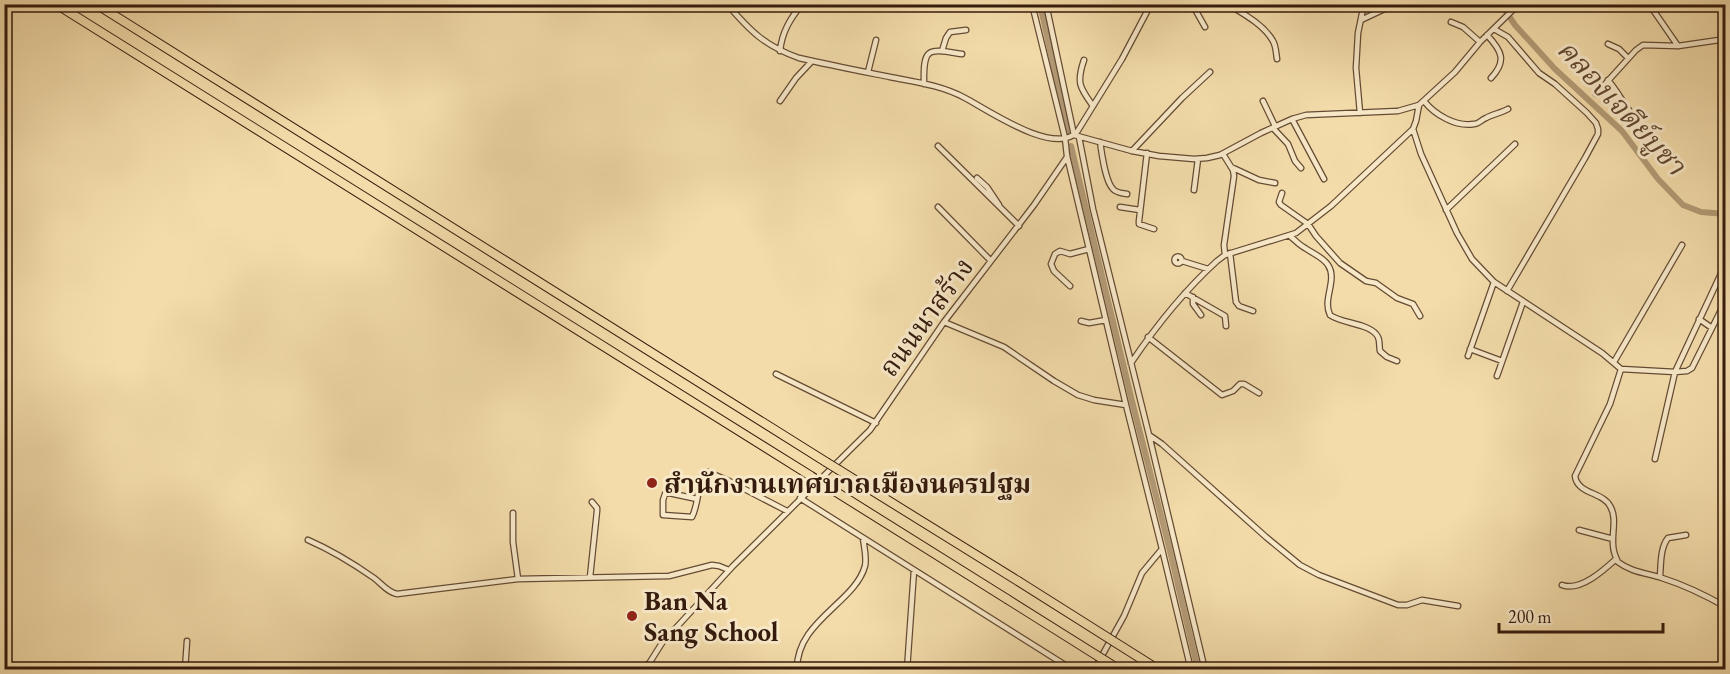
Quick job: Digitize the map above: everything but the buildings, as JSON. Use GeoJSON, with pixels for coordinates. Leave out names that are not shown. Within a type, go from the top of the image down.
{"type":"FeatureCollection","features":[{"type":"Feature","properties":{"kind":"highway"},"geometry":{"type":"LineString","coordinates":[[56,4],[1120,669]]}},
{"type":"Feature","properties":{"kind":"highway"},"geometry":{"type":"LineString","coordinates":[[96,4],[1159,669]]}},
{"type":"Feature","properties":{"kind":"street"},"geometry":{"type":"LineString","coordinates":[[727,4],[757,36],[780,51],[812,61],[950,90],[1039,137],[1076,136],[1132,151],[1198,159],[1223,154],[1274,127],[1306,115],[1398,111],[1419,105],[1455,72],[1480,42],[1519,4]]}},
{"type":"Feature","properties":{"kind":"street"},"geometry":{"type":"LineString","coordinates":[[780,51],[785,30],[802,4]]}},
{"type":"Feature","properties":{"kind":"street"},"geometry":{"type":"LineString","coordinates":[[1032,4],[1126,405],[1134,429],[1191,669]]}},
{"type":"Feature","properties":{"kind":"street"},"geometry":{"type":"LineString","coordinates":[[1046,4],[1145,427],[1149,435],[1205,669]]}},
{"type":"Feature","properties":{"kind":"street"},"geometry":{"type":"LineString","coordinates":[[1076,136],[1122,59],[1151,4]]}},
{"type":"Feature","properties":{"kind":"street"},"geometry":{"type":"LineString","coordinates":[[1192,4],[1206,27]]}},
{"type":"Feature","properties":{"kind":"street"},"geometry":{"type":"LineString","coordinates":[[1217,4],[1229,5],[1249,18],[1272,39],[1277,59]]}},
{"type":"Feature","properties":{"kind":"street"},"geometry":{"type":"LineString","coordinates":[[1360,113],[1356,68],[1358,33],[1364,4]]}},
{"type":"Feature","properties":{"kind":"street"},"geometry":{"type":"LineString","coordinates":[[1361,20],[1394,4]]}},
{"type":"Feature","properties":{"kind":"street"},"geometry":{"type":"LineString","coordinates":[[1649,4],[1678,46]]}},
{"type":"Feature","properties":{"kind":"street"},"geometry":{"type":"LineString","coordinates":[[1451,22],[1463,27],[1480,42]]}},
{"type":"Feature","properties":{"kind":"street"},"geometry":{"type":"LineString","coordinates":[[1494,29],[1508,37],[1539,73],[1587,113],[1598,129],[1598,134],[1585,158],[1507,291]]}},
{"type":"Feature","properties":{"kind":"street"},"geometry":{"type":"LineString","coordinates":[[942,51],[950,32],[966,30]]}},
{"type":"Feature","properties":{"kind":"street"},"geometry":{"type":"LineString","coordinates":[[1487,35],[1497,45],[1501,60],[1499,69],[1491,78]]}},
{"type":"Feature","properties":{"kind":"street"},"geometry":{"type":"LineString","coordinates":[[1596,94],[1628,58],[1643,45],[1678,46],[1725,39]]}},
{"type":"Feature","properties":{"kind":"street"},"geometry":{"type":"LineString","coordinates":[[868,72],[876,40]]}},
{"type":"Feature","properties":{"kind":"street"},"geometry":{"type":"LineString","coordinates":[[1608,44],[1619,49],[1628,58]]}},
{"type":"Feature","properties":{"kind":"street"},"geometry":{"type":"LineString","coordinates":[[924,84],[923,64],[926,55],[930,52],[942,51],[962,54]]}},
{"type":"Feature","properties":{"kind":"street"},"geometry":{"type":"LineString","coordinates":[[1084,60],[1080,71],[1079,86],[1093,106]]}},
{"type":"Feature","properties":{"kind":"street"},"geometry":{"type":"LineString","coordinates":[[780,101],[796,78],[812,61]]}},
{"type":"Feature","properties":{"kind":"street"},"geometry":{"type":"LineString","coordinates":[[1132,151],[1210,72]]}},
{"type":"Feature","properties":{"kind":"street"},"geometry":{"type":"LineString","coordinates":[[1608,80],[1619,94],[1627,110],[1637,120]]}},
{"type":"Feature","properties":{"kind":"street"},"geometry":{"type":"LineString","coordinates":[[1263,101],[1274,127],[1288,144],[1295,161],[1301,168]]}},
{"type":"Feature","properties":{"kind":"street"},"geometry":{"type":"LineString","coordinates":[[1424,101],[1437,114],[1463,124],[1477,124],[1486,117],[1508,109]]}},
{"type":"Feature","properties":{"kind":"street"},"geometry":{"type":"LineString","coordinates":[[1131,363],[1148,337],[1208,269],[1228,254],[1290,236],[1308,224],[1331,206],[1413,129],[1419,105]]}},
{"type":"Feature","properties":{"kind":"street"},"geometry":{"type":"LineString","coordinates":[[1293,119],[1324,180]]}},
{"type":"Feature","properties":{"kind":"street"},"geometry":{"type":"LineString","coordinates":[[1413,129],[1421,154],[1446,210],[1472,259],[1494,282],[1614,362],[1621,369],[1675,372],[1692,368],[1725,300]]}},
{"type":"Feature","properties":{"kind":"street"},"geometry":{"type":"LineString","coordinates":[[1100,142],[1112,189],[1127,194]]}},
{"type":"Feature","properties":{"kind":"street"},"geometry":{"type":"LineString","coordinates":[[1446,210],[1515,144]]}},
{"type":"Feature","properties":{"kind":"street"},"geometry":{"type":"LineString","coordinates":[[938,146],[1019,226]]}},
{"type":"Feature","properties":{"kind":"street"},"geometry":{"type":"LineString","coordinates":[[1147,153],[1139,224],[1154,230]]}},
{"type":"Feature","properties":{"kind":"street"},"geometry":{"type":"LineString","coordinates":[[1223,154],[1233,170],[1233,186],[1224,245],[1228,254],[1236,302],[1239,306],[1253,311]]}},
{"type":"Feature","properties":{"kind":"street","name":"ถนนนาสร้าง"},"geometry":{"type":"LineString","coordinates":[[647,667],[662,644],[729,570],[876,423],[944,322],[1019,226],[1067,156]]}},
{"type":"Feature","properties":{"kind":"street"},"geometry":{"type":"LineString","coordinates":[[1194,190],[1198,159]]}},
{"type":"Feature","properties":{"kind":"street"},"geometry":{"type":"LineString","coordinates":[[1231,167],[1265,183],[1275,183]]}},
{"type":"Feature","properties":{"kind":"street"},"geometry":{"type":"LineString","coordinates":[[977,178],[997,199],[1000,208]]}},
{"type":"Feature","properties":{"kind":"street"},"geometry":{"type":"LineString","coordinates":[[1282,193],[1279,200],[1281,205],[1308,224],[1340,263],[1366,281],[1376,283],[1397,298],[1413,304],[1420,316]]}},
{"type":"Feature","properties":{"kind":"street"},"geometry":{"type":"LineString","coordinates":[[938,207],[991,261]]}},
{"type":"Feature","properties":{"kind":"street"},"geometry":{"type":"LineString","coordinates":[[1120,207],[1140,210]]}},
{"type":"Feature","properties":{"kind":"street"},"geometry":{"type":"LineString","coordinates":[[1290,236],[1299,245],[1325,261],[1328,266],[1331,276],[1327,303],[1330,315],[1337,320],[1360,325],[1374,332],[1379,339],[1380,351],[1397,361]]}},
{"type":"Feature","properties":{"kind":"street"},"geometry":{"type":"LineString","coordinates":[[1614,362],[1682,246]]}},
{"type":"Feature","properties":{"kind":"street"},"geometry":{"type":"LineString","coordinates":[[1070,286],[1054,272],[1052,260],[1060,250],[1070,254],[1089,249]]}},
{"type":"Feature","properties":{"kind":"street"},"geometry":{"type":"LineString","coordinates":[[1182,261],[1208,269]]}},
{"type":"Feature","properties":{"kind":"street"},"geometry":{"type":"LineString","coordinates":[[1655,459],[1675,372],[1725,263]]}},
{"type":"Feature","properties":{"kind":"street"},"geometry":{"type":"LineString","coordinates":[[1468,356],[1494,282]]}},
{"type":"Feature","properties":{"kind":"street"},"geometry":{"type":"LineString","coordinates":[[1185,293],[1225,316],[1226,326]]}},
{"type":"Feature","properties":{"kind":"street"},"geometry":{"type":"LineString","coordinates":[[1192,297],[1193,304],[1201,315]]}},
{"type":"Feature","properties":{"kind":"street"},"geometry":{"type":"LineString","coordinates":[[1497,376],[1523,302]]}},
{"type":"Feature","properties":{"kind":"street"},"geometry":{"type":"LineString","coordinates":[[1699,319],[1712,328]]}},
{"type":"Feature","properties":{"kind":"street"},"geometry":{"type":"LineString","coordinates":[[1081,321],[1094,323],[1106,320]]}},
{"type":"Feature","properties":{"kind":"street"},"geometry":{"type":"LineString","coordinates":[[944,322],[1004,347],[1078,395],[1126,405]]}},
{"type":"Feature","properties":{"kind":"street"},"geometry":{"type":"LineString","coordinates":[[1148,337],[1222,395],[1233,391],[1240,384],[1259,393]]}},
{"type":"Feature","properties":{"kind":"street"},"geometry":{"type":"LineString","coordinates":[[1470,349],[1502,361]]}},
{"type":"Feature","properties":{"kind":"street"},"geometry":{"type":"LineString","coordinates":[[1621,369],[1610,404],[1575,476],[1576,482],[1607,502],[1612,508],[1613,539],[1618,562],[1636,572],[1660,577],[1701,593],[1725,607]]}},
{"type":"Feature","properties":{"kind":"street"},"geometry":{"type":"LineString","coordinates":[[777,374],[876,423]]}},
{"type":"Feature","properties":{"kind":"street"},"geometry":{"type":"LineString","coordinates":[[1149,435],[1275,545],[1309,570],[1398,605],[1427,600],[1458,606]]}},
{"type":"Feature","properties":{"kind":"street"},"geometry":{"type":"LineString","coordinates":[[697,499],[665,494],[663,515],[692,517],[697,499],[702,476],[709,473],[787,511]]}},
{"type":"Feature","properties":{"kind":"street"},"geometry":{"type":"LineString","coordinates":[[800,498],[1073,669]]}},
{"type":"Feature","properties":{"kind":"street"},"geometry":{"type":"LineString","coordinates":[[590,577],[597,515],[597,508],[592,502]]}},
{"type":"Feature","properties":{"kind":"street"},"geometry":{"type":"LineString","coordinates":[[513,513],[513,542],[518,579]]}},
{"type":"Feature","properties":{"kind":"street"},"geometry":{"type":"LineString","coordinates":[[1579,530],[1613,539]]}},
{"type":"Feature","properties":{"kind":"street"},"geometry":{"type":"LineString","coordinates":[[1660,577],[1665,541],[1668,538],[1686,536]]}},
{"type":"Feature","properties":{"kind":"street"},"geometry":{"type":"LineString","coordinates":[[797,669],[800,651],[812,629],[855,584],[863,572],[866,559],[863,538]]}},
{"type":"Feature","properties":{"kind":"street"},"geometry":{"type":"LineString","coordinates":[[308,540],[338,555],[395,594],[518,579],[669,576],[712,565],[729,570]]}},
{"type":"Feature","properties":{"kind":"street"},"geometry":{"type":"LineString","coordinates":[[1094,669],[1124,616],[1142,573],[1162,549]]}},
{"type":"Feature","properties":{"kind":"street"},"geometry":{"type":"LineString","coordinates":[[1562,585],[1571,587],[1591,579],[1616,559]]}},
{"type":"Feature","properties":{"kind":"street"},"geometry":{"type":"LineString","coordinates":[[908,669],[914,570]]}},
{"type":"Feature","properties":{"kind":"street"},"geometry":{"type":"LineString","coordinates":[[185,669],[187,641]]}},
{"type":"Feature","properties":{"kind":"street"},"geometry":{"type":"LineString","coordinates":[[647,667],[666,669]]}},
{"type":"Feature","properties":{"kind":"waterway"},"geometry":{"type":"LineString","coordinates":[[1040,4],[1068,132]]}},
{"type":"Feature","properties":{"kind":"waterway","name":"คลองเจดีย์บูชา"},"geometry":{"type":"LineString","coordinates":[[1501,4],[1515,25],[1555,69],[1622,131],[1658,179],[1683,205],[1701,212],[1726,214]]}},
{"type":"Feature","properties":{"kind":"waterway"},"geometry":{"type":"LineString","coordinates":[[1071,146],[1198,670]]}},
{"type":"Feature","properties":{"kind":"place","name":"สำนักงานเทศบาลเมืองนครปฐม"},"geometry":{"type":"Point","coordinates":[652,483]}},
{"type":"Feature","properties":{"kind":"place","name":"Ban Na Sang School"},"geometry":{"type":"Point","coordinates":[632,616]}}]}
